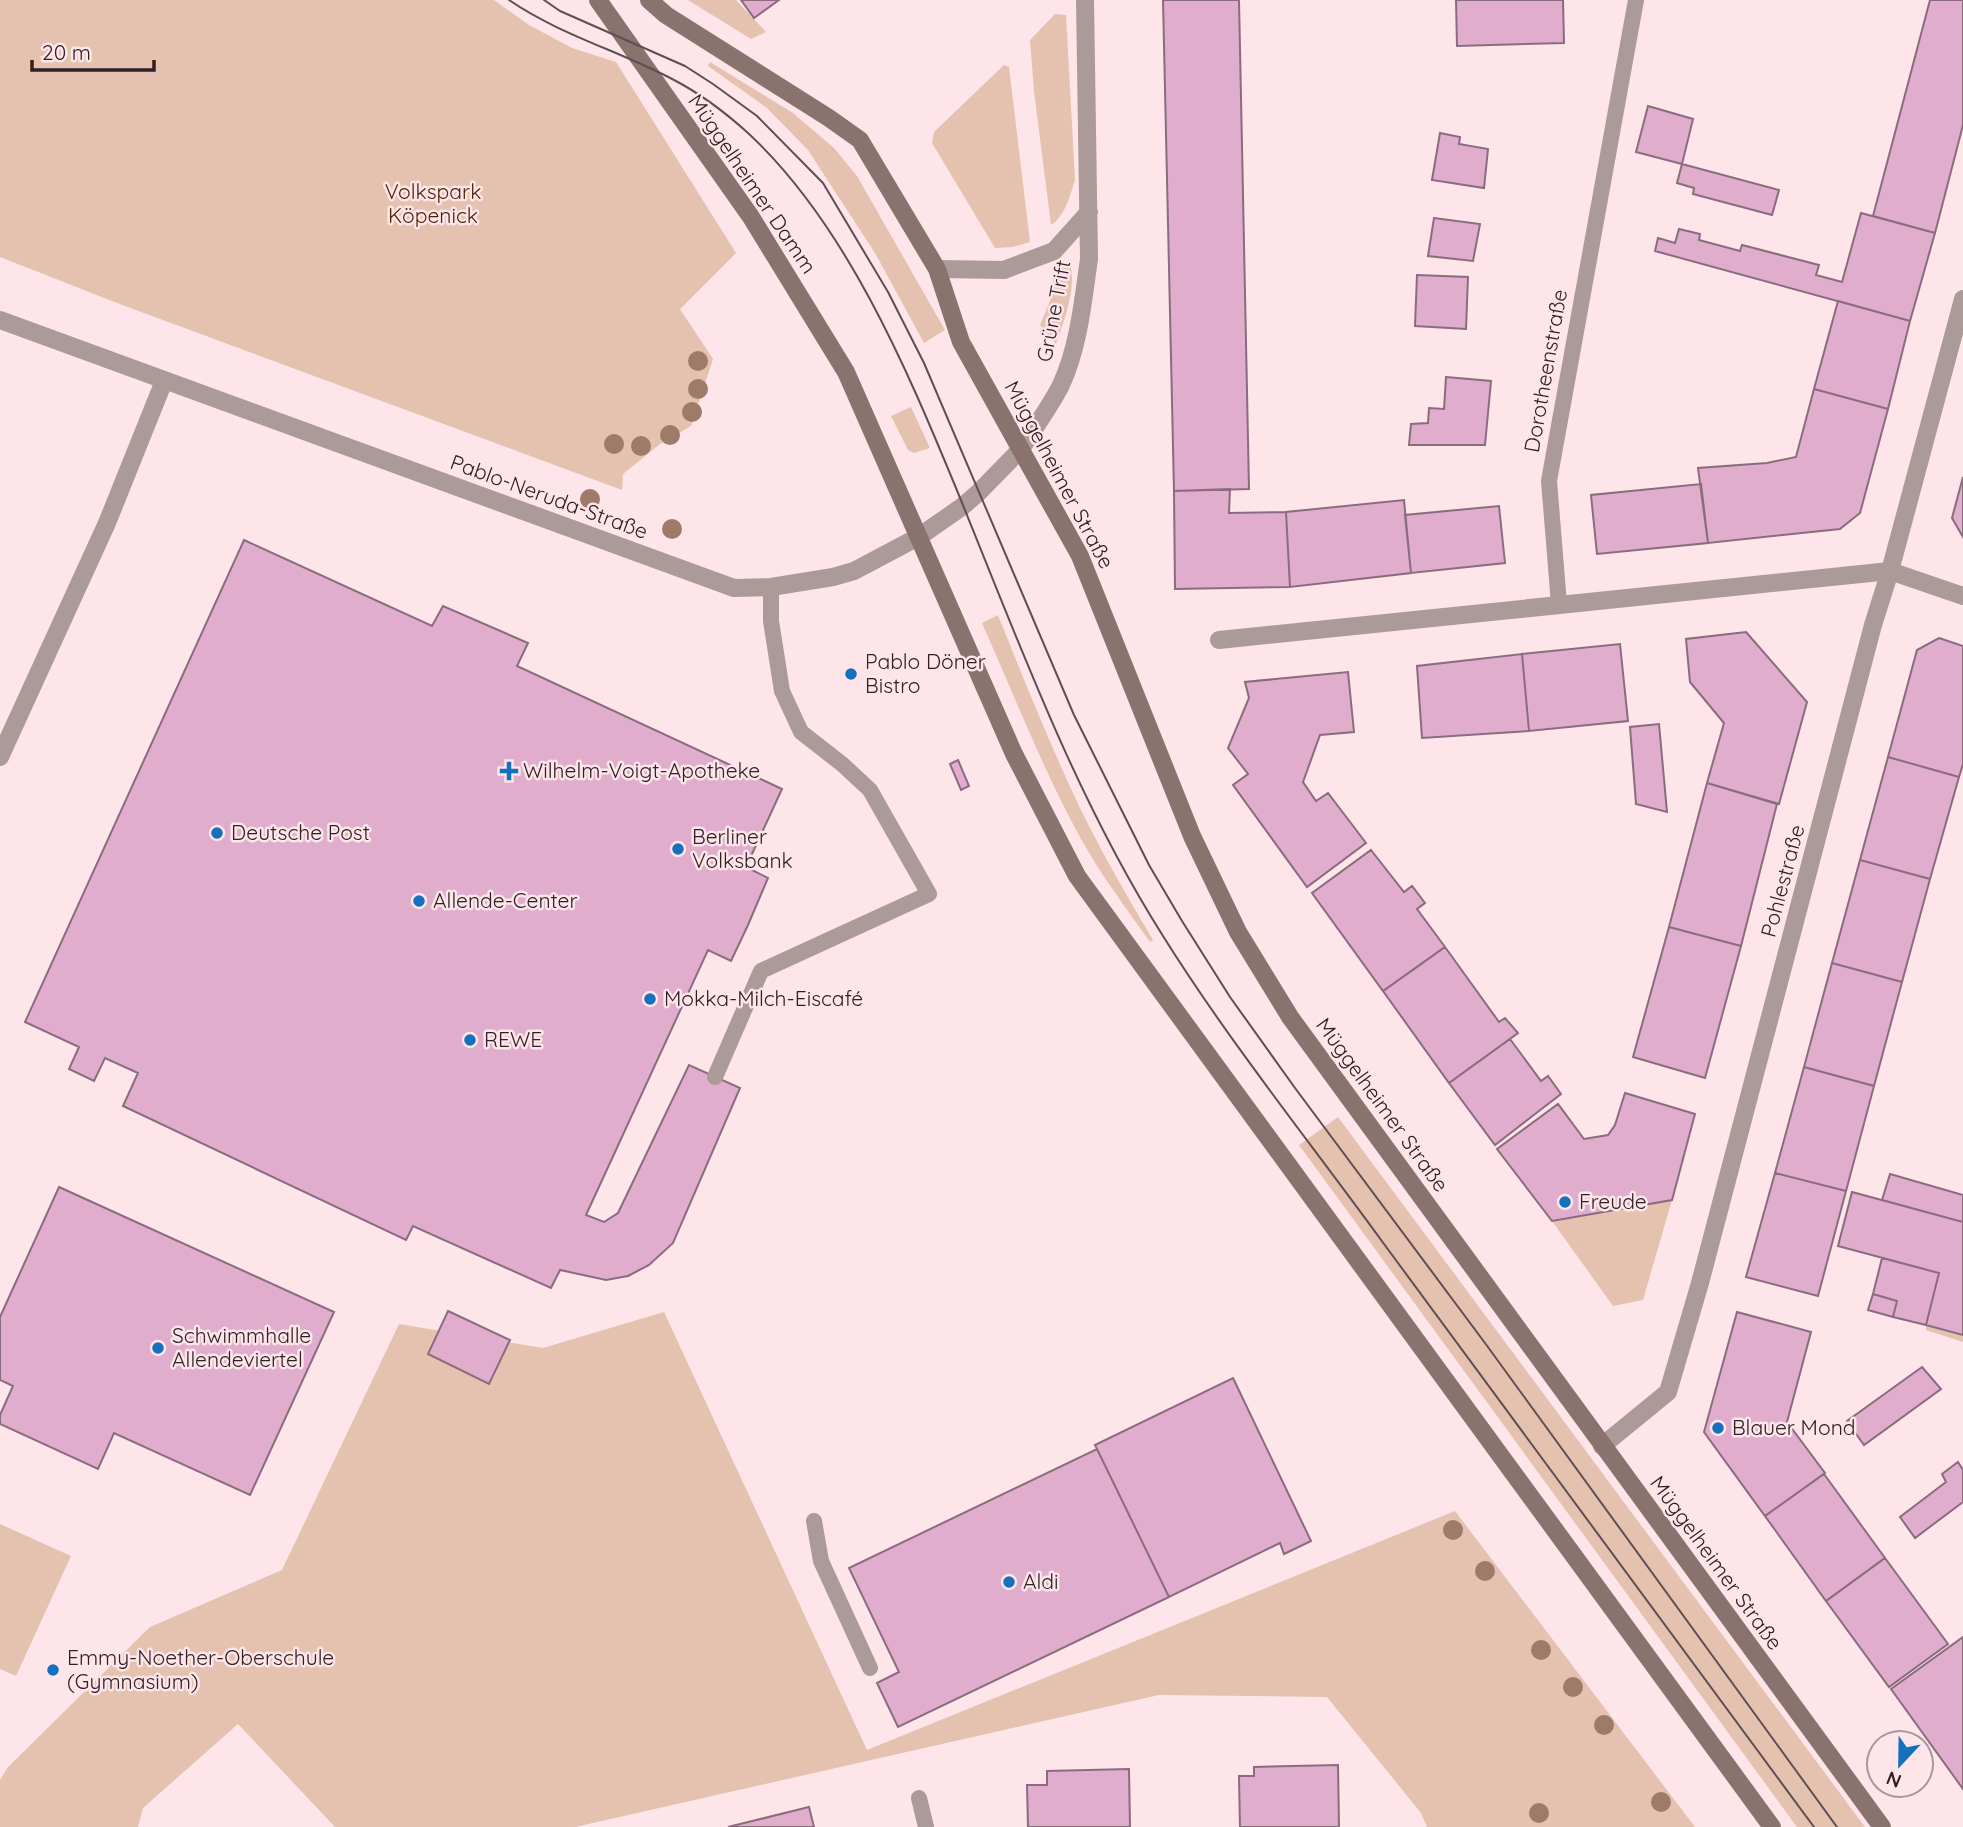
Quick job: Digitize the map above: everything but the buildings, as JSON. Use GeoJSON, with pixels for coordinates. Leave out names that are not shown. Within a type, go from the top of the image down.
{"type":"FeatureCollection","features":[{"type":"Feature","properties":{"kind":"main road","name":"Müggelheimer Damm"},"geometry":{"type":"LineString","coordinates":[[598,0],[751,217],[846,372],[920,536]]}},
{"type":"Feature","properties":{"kind":"main road"},"geometry":{"type":"LineString","coordinates":[[649,0],[666,15],[860,140],[937,269]]}},
{"type":"Feature","properties":{"kind":"main road","name":"Müggelheimer Straße"},"geometry":{"type":"LineString","coordinates":[[937,269],[961,342],[1080,556],[1192,836],[1251,954],[1290,1017],[1882,1827]]}},
{"type":"Feature","properties":{"kind":"main road"},"geometry":{"type":"LineString","coordinates":[[920,536],[1014,754],[1077,876],[1772,1827]]}},
{"type":"Feature","properties":{"kind":"street","name":"Grüne Trift"},"geometry":{"type":"LineString","coordinates":[[920,536],[979,492],[1021,449],[1060,385],[1072,355],[1088,259],[1085,0]]}},
{"type":"Feature","properties":{"kind":"street","name":"Grüne Trift"},"geometry":{"type":"LineString","coordinates":[[937,269],[1004,270],[1054,251],[1089,212]]}},
{"type":"Feature","properties":{"kind":"street","name":"Pohlestraße"},"geometry":{"type":"LineString","coordinates":[[1602,1446],[1668,1392],[1700,1283],[1875,618],[1963,299]]}},
{"type":"Feature","properties":{"kind":"street","name":"Pablo-Neruda-Straße"},"geometry":{"type":"LineString","coordinates":[[0,320],[734,588],[771,587],[833,577],[854,571],[920,536]]}},
{"type":"Feature","properties":{"kind":"street"},"geometry":{"type":"LineString","coordinates":[[0,757],[107,523],[164,382]]}},
{"type":"Feature","properties":{"kind":"street"},"geometry":{"type":"LineString","coordinates":[[1219,640],[1889,571],[1963,596]]}},
{"type":"Feature","properties":{"kind":"lane","name":"Dorotheenstraße"},"geometry":{"type":"LineString","coordinates":[[1559,604],[1549,481],[1636,0]]}},
{"type":"Feature","properties":{"kind":"lane"},"geometry":{"type":"LineString","coordinates":[[715,1077],[761,971],[929,894],[870,790],[801,732],[782,691],[771,621],[771,587]]}},
{"type":"Feature","properties":{"kind":"lane"},"geometry":{"type":"LineString","coordinates":[[814,1521],[821,1561],[870,1668]]}},
{"type":"Feature","properties":{"kind":"lane"},"geometry":{"type":"LineString","coordinates":[[919,1798],[926,1827]]}},
{"type":"Feature","properties":{"kind":"green space","name":"Volkspark Köpenick"},"geometry":{"type":"Polygon","coordinates":[[[0,0],[494,0],[529,25],[572,48],[616,62],[736,253],[680,309],[713,359],[691,426],[660,444],[623,474],[622,490],[0,257],[0,0]]]}},
{"type":"Feature","properties":{"kind":"green space"},"geometry":{"type":"Polygon","coordinates":[[[688,0],[736,0],[766,32],[751,39],[688,0]]]}},
{"type":"Feature","properties":{"kind":"green space"},"geometry":{"type":"Polygon","coordinates":[[[1055,14],[1066,15],[1075,180],[1063,211],[1051,225],[1030,40],[1055,14]]]}},
{"type":"Feature","properties":{"kind":"green space"},"geometry":{"type":"Polygon","coordinates":[[[710,62],[793,113],[834,148],[857,176],[945,330],[924,343],[875,253],[808,150],[767,108],[708,66],[710,62]]]}},
{"type":"Feature","properties":{"kind":"green space"},"geometry":{"type":"Polygon","coordinates":[[[1004,65],[1009,67],[1030,242],[995,248],[932,143],[934,132],[1004,65]]]}},
{"type":"Feature","properties":{"kind":"green space"},"geometry":{"type":"Polygon","coordinates":[[[1063,263],[1070,264],[1072,284],[1069,304],[1056,344],[1040,325],[1053,294],[1053,269],[1063,263]]]}},
{"type":"Feature","properties":{"kind":"green space"},"geometry":{"type":"Polygon","coordinates":[[[911,407],[930,448],[914,453],[908,450],[891,416],[911,407]]]}},
{"type":"Feature","properties":{"kind":"green space"},"geometry":{"type":"Polygon","coordinates":[[[998,615],[1088,825],[1153,940],[1150,942],[1089,852],[1041,759],[982,623],[998,615]]]}},
{"type":"Feature","properties":{"kind":"green space"},"geometry":{"type":"Polygon","coordinates":[[[1338,1117],[1865,1827],[1797,1827],[1299,1145],[1338,1117]]]}},
{"type":"Feature","properties":{"kind":"green space"},"geometry":{"type":"Polygon","coordinates":[[[1672,1200],[1643,1300],[1613,1306],[1552,1221],[1672,1200]]]}},
{"type":"Feature","properties":{"kind":"green space"},"geometry":{"type":"Polygon","coordinates":[[[664,1312],[867,1750],[1455,1511],[1695,1827],[1427,1827],[1421,1813],[1327,1697],[1159,1695],[575,1827],[335,1827],[238,1724],[143,1808],[138,1827],[0,1827],[0,1780],[8,1767],[150,1627],[282,1570],[399,1324],[543,1348],[664,1312]]]}},
{"type":"Feature","properties":{"kind":"green space"},"geometry":{"type":"Polygon","coordinates":[[[1926,1325],[1963,1335],[1963,1342],[1926,1330],[1926,1325]]]}},
{"type":"Feature","properties":{"kind":"green space"},"geometry":{"type":"Polygon","coordinates":[[[0,1524],[71,1556],[16,1676],[0,1669],[0,1524]]]}},
{"type":"Feature","properties":{"kind":"tram line"},"geometry":{"type":"LineString","coordinates":[[509,0],[549,23],[653,70],[703,97],[748,133],[783,169],[815,210],[844,253],[894,346],[937,442],[1075,773],[1131,883],[1163,936],[1243,1054],[1814,1827]]}},
{"type":"Feature","properties":{"kind":"tram line"},"geometry":{"type":"LineString","coordinates":[[544,0],[560,11],[685,66],[713,84],[757,116],[823,183],[888,292],[924,363],[1074,715],[1149,865],[1182,921],[1230,997],[1295,1088],[1485,1343],[1837,1827]]}},
{"type":"Feature","properties":{"kind":"place","name":"Pablo Döner Bistro"},"geometry":{"type":"Point","coordinates":[851,674]}},
{"type":"Feature","properties":{"kind":"place","name":"Wilhelm-Voigt-Apotheke"},"geometry":{"type":"Point","coordinates":[509,771]}},
{"type":"Feature","properties":{"kind":"place","name":"Deutsche Post"},"geometry":{"type":"Point","coordinates":[217,833]}},
{"type":"Feature","properties":{"kind":"place","name":"Berliner Volksbank"},"geometry":{"type":"Point","coordinates":[678,849]}},
{"type":"Feature","properties":{"kind":"place","name":"Allende-Center"},"geometry":{"type":"Point","coordinates":[419,901]}},
{"type":"Feature","properties":{"kind":"place","name":"Mokka-Milch-Eiscafé"},"geometry":{"type":"Point","coordinates":[650,999]}},
{"type":"Feature","properties":{"kind":"place","name":"REWE"},"geometry":{"type":"Point","coordinates":[470,1040]}},
{"type":"Feature","properties":{"kind":"place","name":"Freude"},"geometry":{"type":"Point","coordinates":[1565,1202]}},
{"type":"Feature","properties":{"kind":"place","name":"Schwimmhalle Allendeviertel"},"geometry":{"type":"Point","coordinates":[158,1348]}},
{"type":"Feature","properties":{"kind":"place","name":"Blauer Mond"},"geometry":{"type":"Point","coordinates":[1718,1428]}},
{"type":"Feature","properties":{"kind":"place","name":"Aldi"},"geometry":{"type":"Point","coordinates":[1009,1582]}},
{"type":"Feature","properties":{"kind":"place","name":"Emmy-Noether-Oberschule (Gymnasium)"},"geometry":{"type":"Point","coordinates":[53,1670]}}]}
